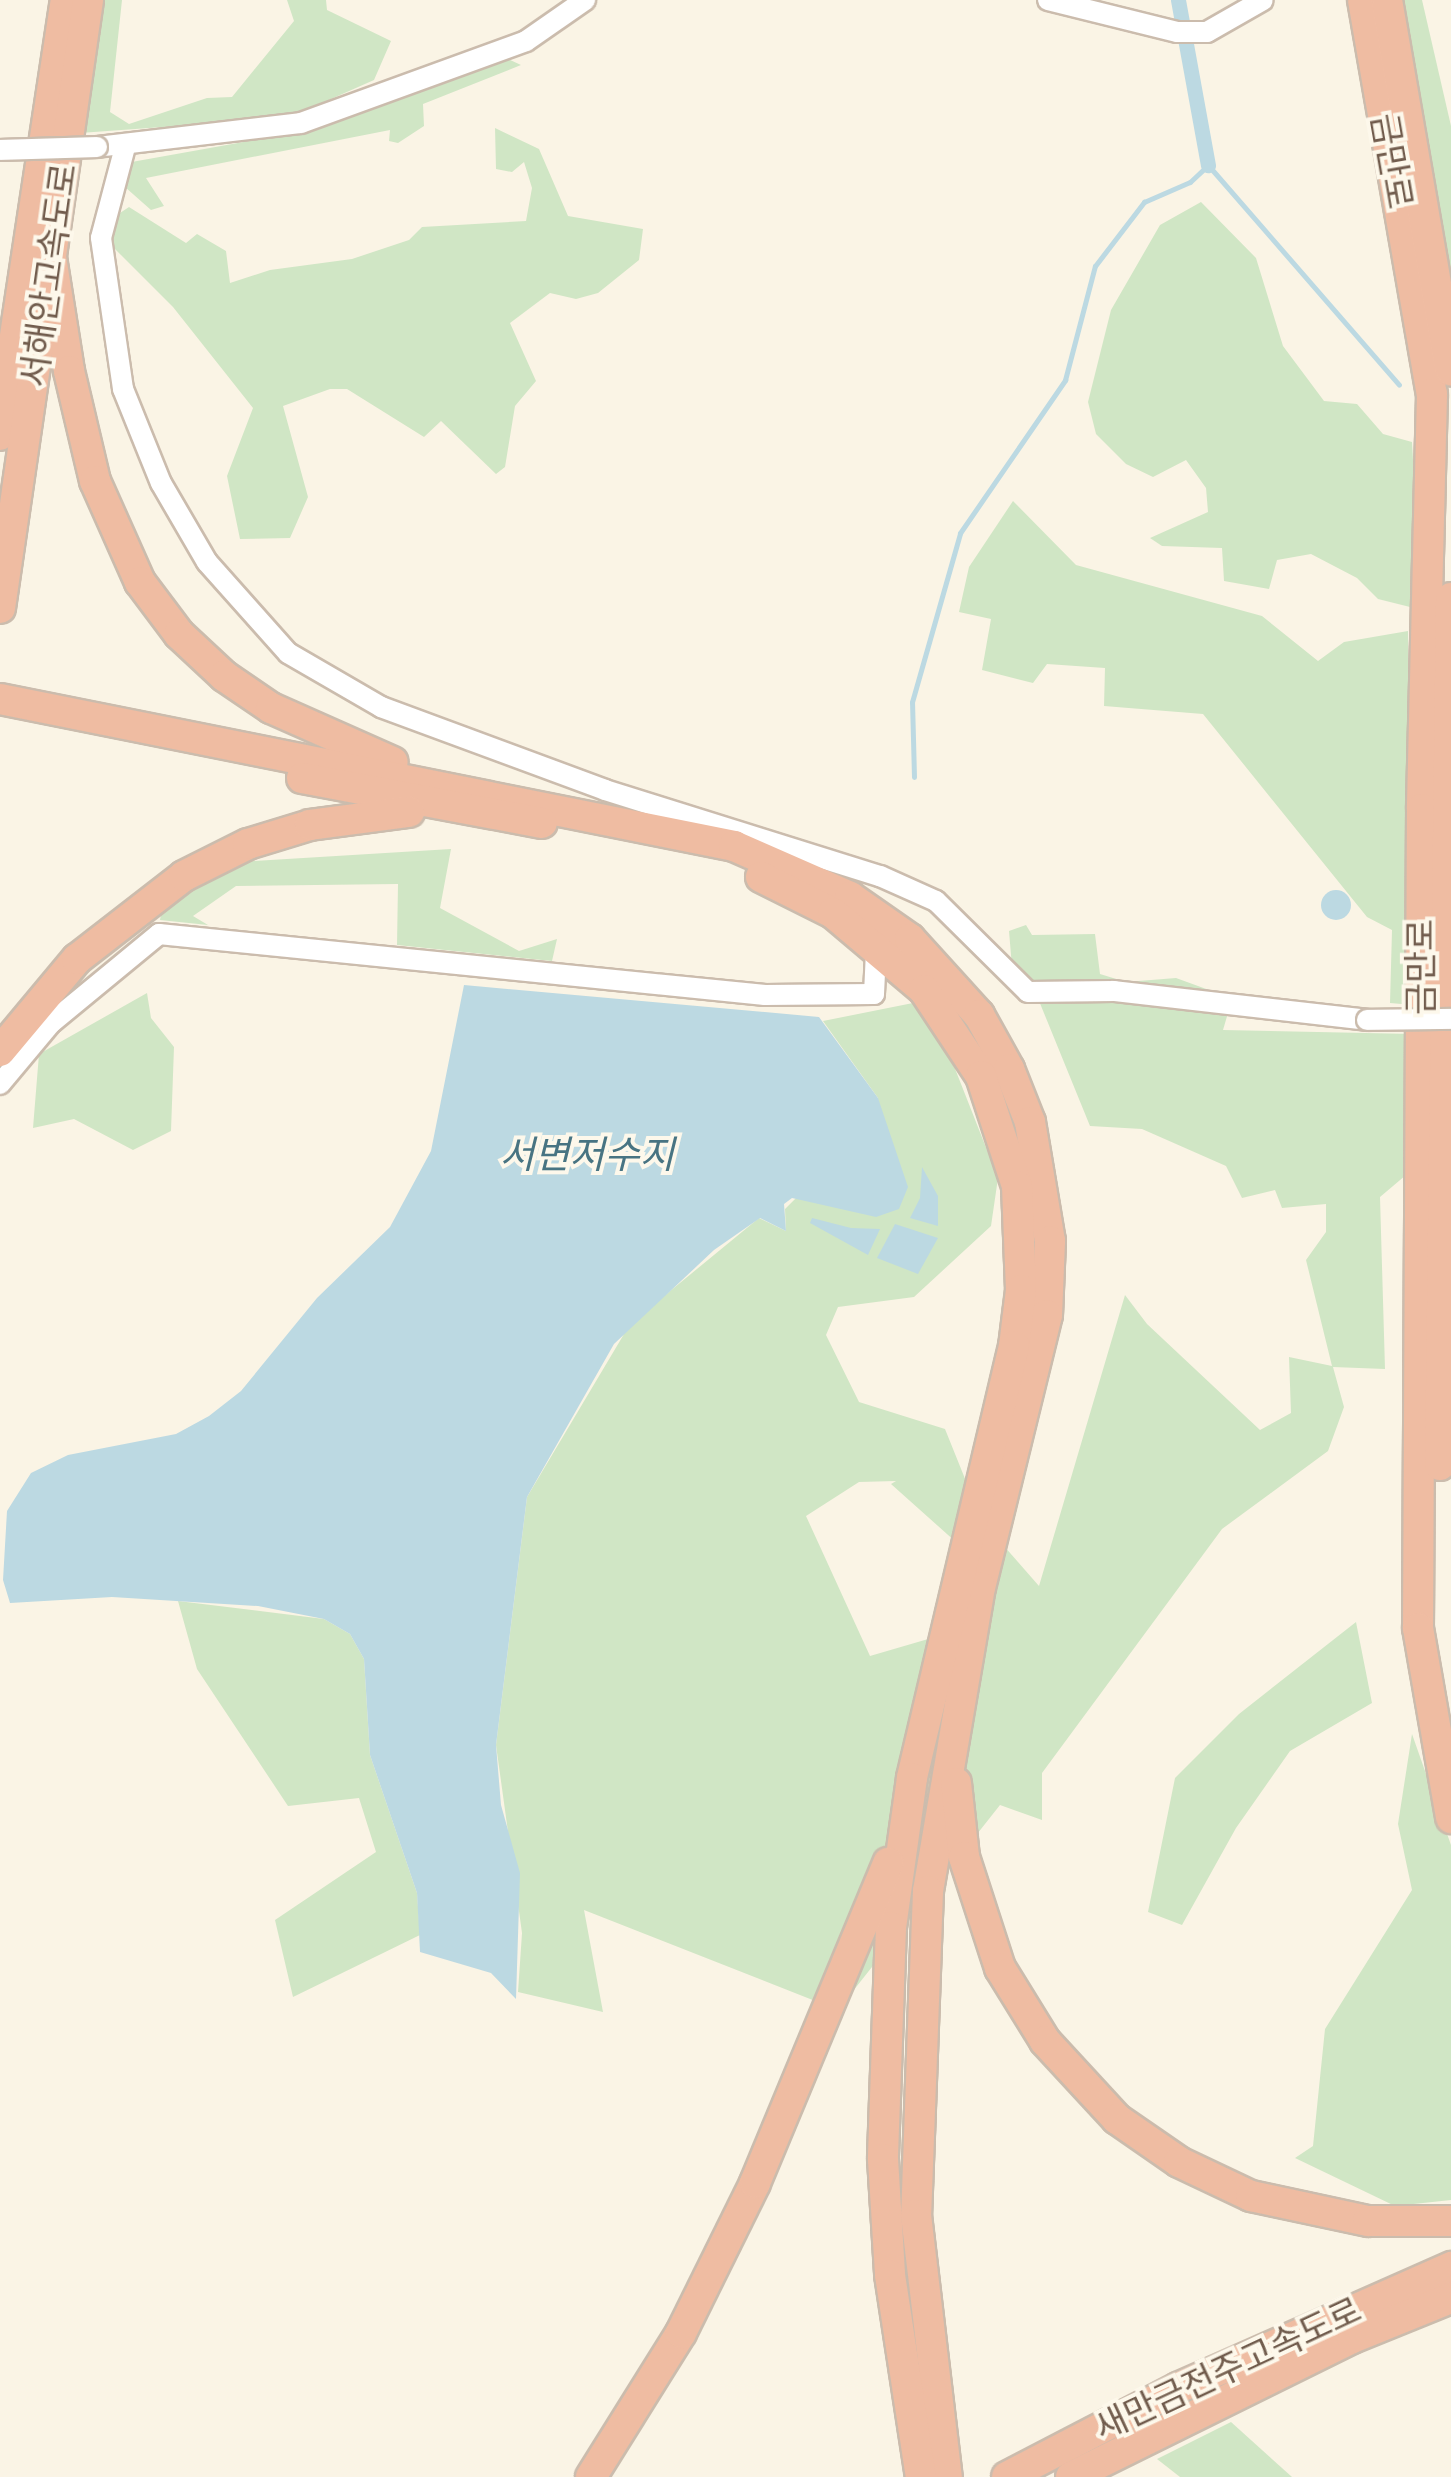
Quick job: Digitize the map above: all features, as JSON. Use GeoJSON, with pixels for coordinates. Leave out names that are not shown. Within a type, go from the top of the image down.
{"type":"FeatureCollection","features":[{"type":"Feature","properties":{"kind":"highway","name":"서해안고속도로"},"geometry":{"type":"LineString","coordinates":[[0,435],[66,0]]}},
{"type":"Feature","properties":{"kind":"highway","name":"서해안고속도로"},"geometry":{"type":"LineString","coordinates":[[0,608],[88,0]]}},
{"type":"Feature","properties":{"kind":"highway","name":"금만로"},"geometry":{"type":"LineString","coordinates":[[1363,0],[1432,394],[1422,809],[1418,1628],[1451,1818]]}},
{"type":"Feature","properties":{"kind":"highway","name":"금만로"},"geometry":{"type":"LineString","coordinates":[[1387,0],[1451,371]]}},
{"type":"Feature","properties":{"kind":"highway"},"geometry":{"type":"LineString","coordinates":[[51,257],[68,371],[96,481],[114,532],[159,608],[224,676],[271,708],[450,798],[734,846],[809,876],[910,939],[979,1016],[1009,1068],[1043,1176],[1050,1240],[1047,1315],[957,1705],[928,1891],[914,2131],[921,2291],[947,2477]]}},
{"type":"Feature","properties":{"kind":"highway","name":"금만로"},"geometry":{"type":"LineString","coordinates":[[1451,598],[1438,1622],[1451,1722]]}},
{"type":"Feature","properties":{"kind":"highway"},"geometry":{"type":"LineString","coordinates":[[0,699],[66,719],[450,798],[646,844],[780,885],[884,951],[924,990],[981,1076],[1017,1186],[1021,1290],[1014,1346],[912,1778],[873,1903],[755,2183],[681,2333],[591,2477]]}},
{"type":"Feature","properties":{"kind":"highway"},"geometry":{"type":"LineString","coordinates":[[0,715],[66,719]]}},
{"type":"Feature","properties":{"kind":"highway"},"geometry":{"type":"LineString","coordinates":[[0,1050],[77,958],[184,876],[248,844],[310,825],[450,798]]}},
{"type":"Feature","properties":{"kind":"highway"},"geometry":{"type":"LineString","coordinates":[[957,1705],[956,1791],[979,1920],[1020,2006],[1073,2078],[1117,2119],[1179,2162],[1251,2196],[1368,2222],[1451,2221]]}},
{"type":"Feature","properties":{"kind":"highway"},"geometry":{"type":"LineString","coordinates":[[912,1778],[891,1927],[883,2140],[890,2274],[921,2477]]}},
{"type":"Feature","properties":{"kind":"highway","name":"새만금전주고속도로"},"geometry":{"type":"LineString","coordinates":[[1008,2477],[1178,2388],[1451,2267]]}},
{"type":"Feature","properties":{"kind":"highway","name":"새만금전주고속도로"},"geometry":{"type":"LineString","coordinates":[[1071,2477],[1335,2346],[1451,2298]]}},
{"type":"Feature","properties":{"kind":"street"},"geometry":{"type":"LineString","coordinates":[[0,150],[125,147],[301,123],[526,42],[585,0]]}},
{"type":"Feature","properties":{"kind":"street"},"geometry":{"type":"LineString","coordinates":[[1048,0],[1177,32],[1200,30],[1262,0]]}},
{"type":"Feature","properties":{"kind":"street"},"geometry":{"type":"LineString","coordinates":[[125,147],[100,238],[123,389],[161,483],[207,562],[288,653],[418,720],[605,790],[880,876],[936,901],[1028,992],[1114,991],[1368,1020],[1451,1019]]}},
{"type":"Feature","properties":{"kind":"street"},"geometry":{"type":"LineString","coordinates":[[879,903],[880,876]]}},
{"type":"Feature","properties":{"kind":"street"},"geometry":{"type":"LineString","coordinates":[[0,1084],[50,1023],[159,934],[765,995],[874,994],[876,952]]}},
{"type":"Feature","properties":{"kind":"green space"},"geometry":{"type":"Polygon","coordinates":[[[101,0],[122,0],[110,112],[129,124],[207,98],[232,97],[294,21],[287,0],[326,0],[327,10],[391,41],[374,80],[288,118],[80,133],[101,0]]]}},
{"type":"Feature","properties":{"kind":"green space"},"geometry":{"type":"Polygon","coordinates":[[[1398,0],[1422,0],[1451,126],[1451,279],[1398,0]]]}},
{"type":"Feature","properties":{"kind":"green space"},"geometry":{"type":"Polygon","coordinates":[[[504,57],[521,65],[423,104],[424,126],[398,143],[389,141],[390,130],[146,178],[164,206],[151,210],[125,187],[126,163],[294,133],[504,57]]]}},
{"type":"Feature","properties":{"kind":"green space"},"geometry":{"type":"Polygon","coordinates":[[[495,128],[539,149],[568,216],[643,229],[639,260],[598,293],[576,299],[550,293],[510,323],[536,381],[515,406],[505,467],[496,474],[441,421],[424,437],[347,389],[330,389],[283,406],[308,497],[290,538],[240,539],[227,476],[253,408],[173,307],[108,242],[114,217],[129,207],[186,243],[197,234],[226,251],[230,283],[270,270],[352,259],[409,240],[422,227],[526,221],[532,188],[524,162],[512,172],[496,169],[495,128]]]}},
{"type":"Feature","properties":{"kind":"green space"},"geometry":{"type":"Polygon","coordinates":[[[1201,202],[1256,258],[1283,346],[1324,401],[1357,404],[1383,434],[1412,442],[1418,547],[1410,607],[1378,599],[1357,578],[1311,554],[1277,560],[1269,589],[1224,581],[1222,548],[1162,546],[1150,538],[1208,512],[1206,488],[1186,460],[1153,477],[1126,464],[1096,434],[1088,402],[1111,310],[1160,225],[1201,202]]]}},
{"type":"Feature","properties":{"kind":"green space"},"geometry":{"type":"Polygon","coordinates":[[[1013,501],[1076,565],[1262,616],[1318,661],[1344,642],[1408,631],[1413,1005],[1390,1003],[1392,930],[1367,917],[1203,714],[1104,706],[1105,668],[1047,664],[1033,683],[982,670],[991,619],[959,612],[969,567],[1013,501]]]}},
{"type":"Feature","properties":{"kind":"green space"},"geometry":{"type":"Polygon","coordinates":[[[451,849],[440,908],[519,951],[557,939],[552,961],[397,945],[398,884],[236,886],[193,916],[208,925],[160,920],[170,866],[451,849]]]}},
{"type":"Feature","properties":{"kind":"green space"},"geometry":{"type":"Polygon","coordinates":[[[1026,925],[1032,935],[1095,934],[1100,974],[1126,982],[1176,978],[1220,994],[1228,1013],[1223,1030],[1413,1034],[1406,1175],[1380,1197],[1385,1369],[1333,1367],[1344,1407],[1328,1451],[1222,1529],[1042,1773],[1042,1820],[1000,1805],[838,2010],[584,1910],[603,2012],[518,1992],[522,1933],[496,1745],[527,1497],[630,1324],[759,1218],[786,1231],[785,1209],[798,1196],[819,1203],[878,1098],[823,1021],[928,1000],[998,1178],[991,1226],[914,1297],[838,1307],[826,1335],[859,1402],[945,1429],[982,1521],[1039,1586],[1125,1295],[1147,1324],[1260,1430],[1291,1413],[1289,1357],[1332,1366],[1306,1260],[1326,1232],[1326,1204],[1282,1208],[1275,1190],[1242,1198],[1226,1166],[1142,1129],[1090,1126],[1037,996],[1038,983],[1012,967],[1009,931],[1026,925]],[[896,1481],[859,1482],[806,1516],[870,1656],[935,1637],[966,1551],[891,1484],[896,1481]]]}},
{"type":"Feature","properties":{"kind":"green space"},"geometry":{"type":"Polygon","coordinates":[[[147,993],[151,1018],[174,1047],[171,1131],[133,1150],[74,1119],[33,1128],[39,1054],[147,993]]]}},
{"type":"Feature","properties":{"kind":"green space"},"geometry":{"type":"Polygon","coordinates":[[[178,1601],[324,1619],[350,1634],[364,1659],[370,1755],[417,1893],[420,1935],[293,1997],[275,1920],[376,1852],[359,1798],[288,1806],[197,1669],[178,1601]]]}},
{"type":"Feature","properties":{"kind":"green space"},"geometry":{"type":"Polygon","coordinates":[[[1356,1622],[1372,1703],[1290,1751],[1236,1828],[1182,1925],[1148,1912],[1175,1778],[1239,1714],[1356,1622]]]}},
{"type":"Feature","properties":{"kind":"green space"},"geometry":{"type":"Polygon","coordinates":[[[1412,1734],[1451,1845],[1451,2200],[1395,2206],[1295,2158],[1313,2146],[1325,2029],[1412,1890],[1398,1824],[1412,1734]]]}},
{"type":"Feature","properties":{"kind":"green space"},"geometry":{"type":"Polygon","coordinates":[[[1231,2422],[1292,2477],[1180,2477],[1157,2459],[1231,2422]]]}},
{"type":"Feature","properties":{"kind":"water"},"geometry":{"type":"Polygon","coordinates":[[[1336,890],[1350,899],[1351,905],[1342,919],[1336,920],[1322,911],[1321,905],[1330,891],[1336,890]]]}},
{"type":"Feature","properties":{"kind":"water","name":"서변저수지"},"geometry":{"type":"Polygon","coordinates":[[[464,985],[819,1017],[878,1098],[908,1187],[899,1209],[876,1217],[792,1198],[784,1204],[786,1231],[760,1218],[714,1250],[614,1344],[527,1497],[496,1745],[501,1805],[520,1873],[516,1999],[491,1973],[420,1952],[417,1893],[370,1755],[364,1659],[350,1634],[324,1619],[258,1606],[112,1597],[10,1603],[3,1580],[7,1511],[31,1473],[68,1455],[176,1434],[209,1416],[241,1391],[317,1298],[390,1227],[431,1151],[464,985]]]}},
{"type":"Feature","properties":{"kind":"water"},"geometry":{"type":"Polygon","coordinates":[[[922,1167],[938,1196],[938,1226],[910,1218],[920,1198],[922,1167]]]}},
{"type":"Feature","properties":{"kind":"water"},"geometry":{"type":"Polygon","coordinates":[[[812,1218],[851,1228],[880,1229],[868,1255],[810,1223],[812,1218]]]}},
{"type":"Feature","properties":{"kind":"water"},"geometry":{"type":"Polygon","coordinates":[[[895,1224],[938,1238],[918,1274],[877,1258],[895,1224]]]}},
{"type":"Feature","properties":{"kind":"waterway"},"geometry":{"type":"LineString","coordinates":[[1178,0],[1208,165]]}},
{"type":"Feature","properties":{"kind":"waterway"},"geometry":{"type":"LineString","coordinates":[[914,777],[912,702],[960,533],[1065,380],[1095,266],[1144,202],[1190,182],[1208,165],[1399,385]]}}]}
